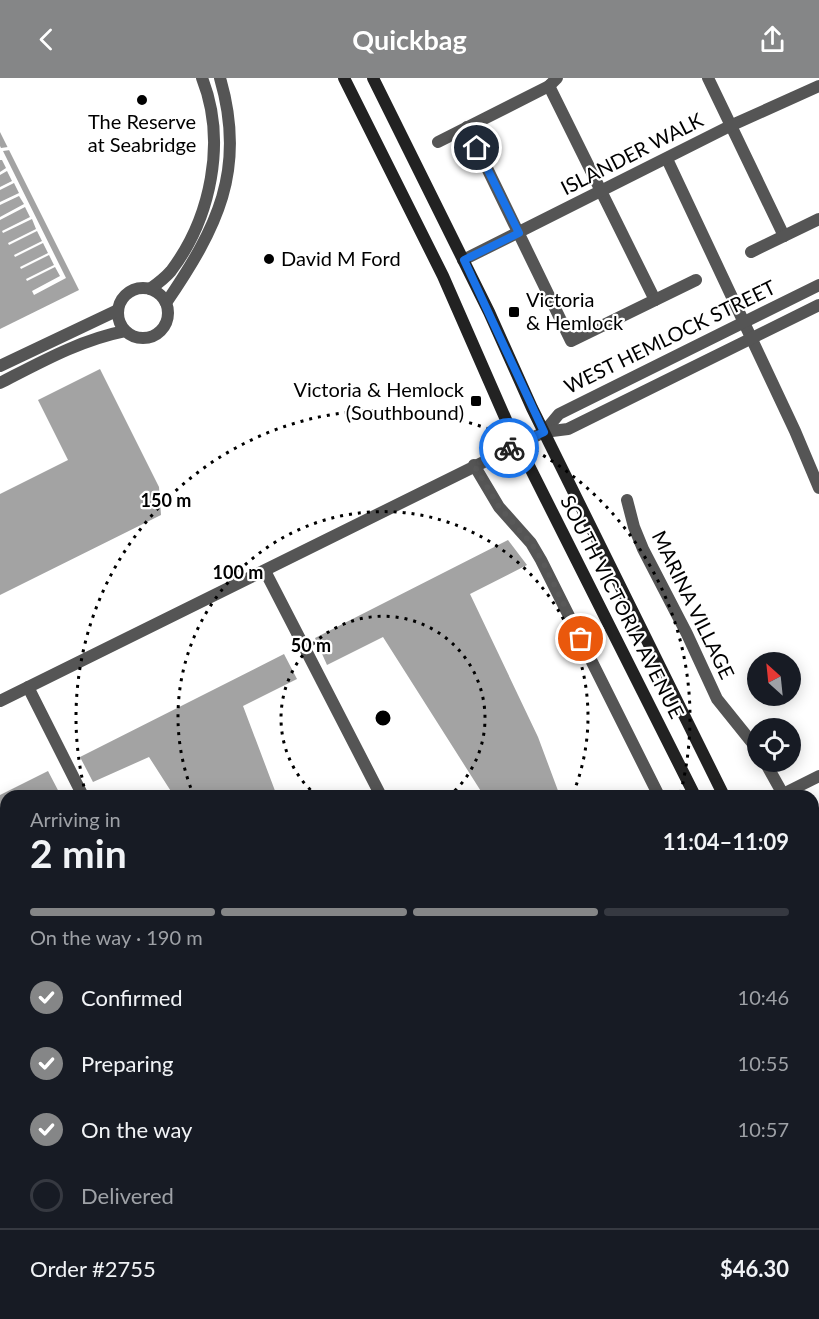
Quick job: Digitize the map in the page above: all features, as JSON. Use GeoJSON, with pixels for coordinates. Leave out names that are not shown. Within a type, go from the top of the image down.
{"type":"FeatureCollection","features":[{"type":"Feature","properties":{"kind":"main road","name":"SOUTH VICTORIA AVENUE"},"geometry":{"type":"LineString","coordinates":[[344,78],[443,276],[518,445],[692,790]]}},
{"type":"Feature","properties":{"kind":"main road","name":"SOUTH VICTORIA AVENUE"},"geometry":{"type":"LineString","coordinates":[[373,78],[464,260],[544,432],[721,790]]}},
{"type":"Feature","properties":{"kind":"street"},"geometry":{"type":"LineString","coordinates":[[150,290],[170,272],[191,238],[205,202],[213,166],[213,128],[207,92],[202,78]]}},
{"type":"Feature","properties":{"kind":"street"},"geometry":{"type":"LineString","coordinates":[[166,303],[203,246],[218,214],[228,177],[230,131],[228,104],[220,78]]}},
{"type":"Feature","properties":{"kind":"street"},"geometry":{"type":"LineString","coordinates":[[708,78],[783,236]]}},
{"type":"Feature","properties":{"kind":"street"},"geometry":{"type":"LineString","coordinates":[[438,142],[553,82],[602,191],[655,300]]}},
{"type":"Feature","properties":{"kind":"street","name":"ISLANDER WALK"},"geometry":{"type":"LineString","coordinates":[[464,260],[730,126],[819,86]]}},
{"type":"Feature","properties":{"kind":"street"},"geometry":{"type":"LineString","coordinates":[[467,127],[571,341],[696,280]]}},
{"type":"Feature","properties":{"kind":"street"},"geometry":{"type":"LineString","coordinates":[[667,159],[795,431],[819,488]]}},
{"type":"Feature","properties":{"kind":"street"},"geometry":{"type":"LineString","coordinates":[[751,252],[819,219]]}},
{"type":"Feature","properties":{"kind":"street","name":"WEST HEMLOCK STREET"},"geometry":{"type":"LineString","coordinates":[[544,432],[559,414],[819,285]]}},
{"type":"Feature","properties":{"kind":"street"},"geometry":{"type":"LineString","coordinates":[[137,289],[150,290],[162,297],[166,303],[168,317],[155,335],[139,338],[125,331],[118,318],[120,303],[131,291],[137,289]]}},
{"type":"Feature","properties":{"kind":"street","name":"WEST HEMLOCK STREET"},"geometry":{"type":"LineString","coordinates":[[0,701],[474,465],[544,432],[568,429],[819,305]]}},
{"type":"Feature","properties":{"kind":"street"},"geometry":{"type":"LineString","coordinates":[[0,366],[118,310]]}},
{"type":"Feature","properties":{"kind":"street"},"geometry":{"type":"LineString","coordinates":[[0,382],[99,336],[125,331]]}},
{"type":"Feature","properties":{"kind":"street"},"geometry":{"type":"LineString","coordinates":[[474,465],[499,507],[531,543],[542,560],[656,790]]}},
{"type":"Feature","properties":{"kind":"street","name":"MARINA VILLAGE"},"geometry":{"type":"LineString","coordinates":[[627,500],[643,549],[687,634],[717,699],[747,736]]}},
{"type":"Feature","properties":{"kind":"street"},"geometry":{"type":"LineString","coordinates":[[265,571],[378,790]]}},
{"type":"Feature","properties":{"kind":"street"},"geometry":{"type":"LineString","coordinates":[[28,687],[80,790]]}},
{"type":"Feature","properties":{"kind":"street"},"geometry":{"type":"LineString","coordinates":[[770,772],[779,790]]}},
{"type":"Feature","properties":{"kind":"street"},"geometry":{"type":"LineString","coordinates":[[793,790],[819,776]]}},
{"type":"Feature","properties":{"kind":"shaded area"},"geometry":{"type":"Polygon","coordinates":[[[0,132],[79,290],[0,329],[0,132]]]}},
{"type":"Feature","properties":{"kind":"shaded area"},"geometry":{"type":"Polygon","coordinates":[[[100,369],[159,487],[161,515],[0,595],[0,494],[68,460],[38,400],[100,369]]]}},
{"type":"Feature","properties":{"kind":"shaded area"},"geometry":{"type":"Polygon","coordinates":[[[508,540],[527,565],[470,594],[538,737],[558,790],[480,790],[383,637],[327,665],[315,638],[508,540]]]}},
{"type":"Feature","properties":{"kind":"shaded area"},"geometry":{"type":"Polygon","coordinates":[[[284,654],[297,679],[243,706],[275,790],[170,790],[149,757],[93,782],[80,757],[284,654]]]}},
{"type":"Feature","properties":{"kind":"shaded area"},"geometry":{"type":"Polygon","coordinates":[[[48,771],[58,790],[10,790],[48,771]]]}},
{"type":"Feature","properties":{"kind":"pier"},"geometry":{"type":"Polygon","coordinates":[[[0,146],[1,148],[8,147],[10,150],[3,151],[66,278],[34,295],[32,291],[60,276],[55,267],[27,281],[26,279],[54,265],[49,255],[21,269],[20,267],[48,253],[43,243],[15,257],[14,255],[42,241],[37,231],[9,245],[8,243],[36,229],[32,219],[3,233],[2,231],[30,217],[25,207],[0,220],[0,217],[24,204],[19,196],[0,205],[0,202],[19,193],[14,183],[0,190],[0,187],[12,181],[7,171],[0,175],[0,172],[6,168],[0,160],[0,146]]]}},
{"type":"Feature","properties":{"kind":"way so far"},"geometry":{"type":"LineString","coordinates":[[509,448],[474,465],[509,521],[531,543],[542,560],[581,639]]}},
{"type":"Feature","properties":{"kind":"place","name":"The Reserve at Seabridge"},"geometry":{"type":"Point","coordinates":[142,100]}},
{"type":"Feature","properties":{"kind":"place","name":"David M Ford"},"geometry":{"type":"Point","coordinates":[269,259]}},
{"type":"Feature","properties":{"kind":"place","name":"Victoria & Hemlock"},"geometry":{"type":"Point","coordinates":[514,312]}},
{"type":"Feature","properties":{"kind":"place","name":"Victoria & Hemlock (Southbound)"},"geometry":{"type":"Point","coordinates":[476,401]}},
{"type":"Feature","properties":{"kind":"route"},"geometry":{"type":"LineString","coordinates":[[477,148],[519,233],[464,260],[544,432],[509,448]]}}]}
